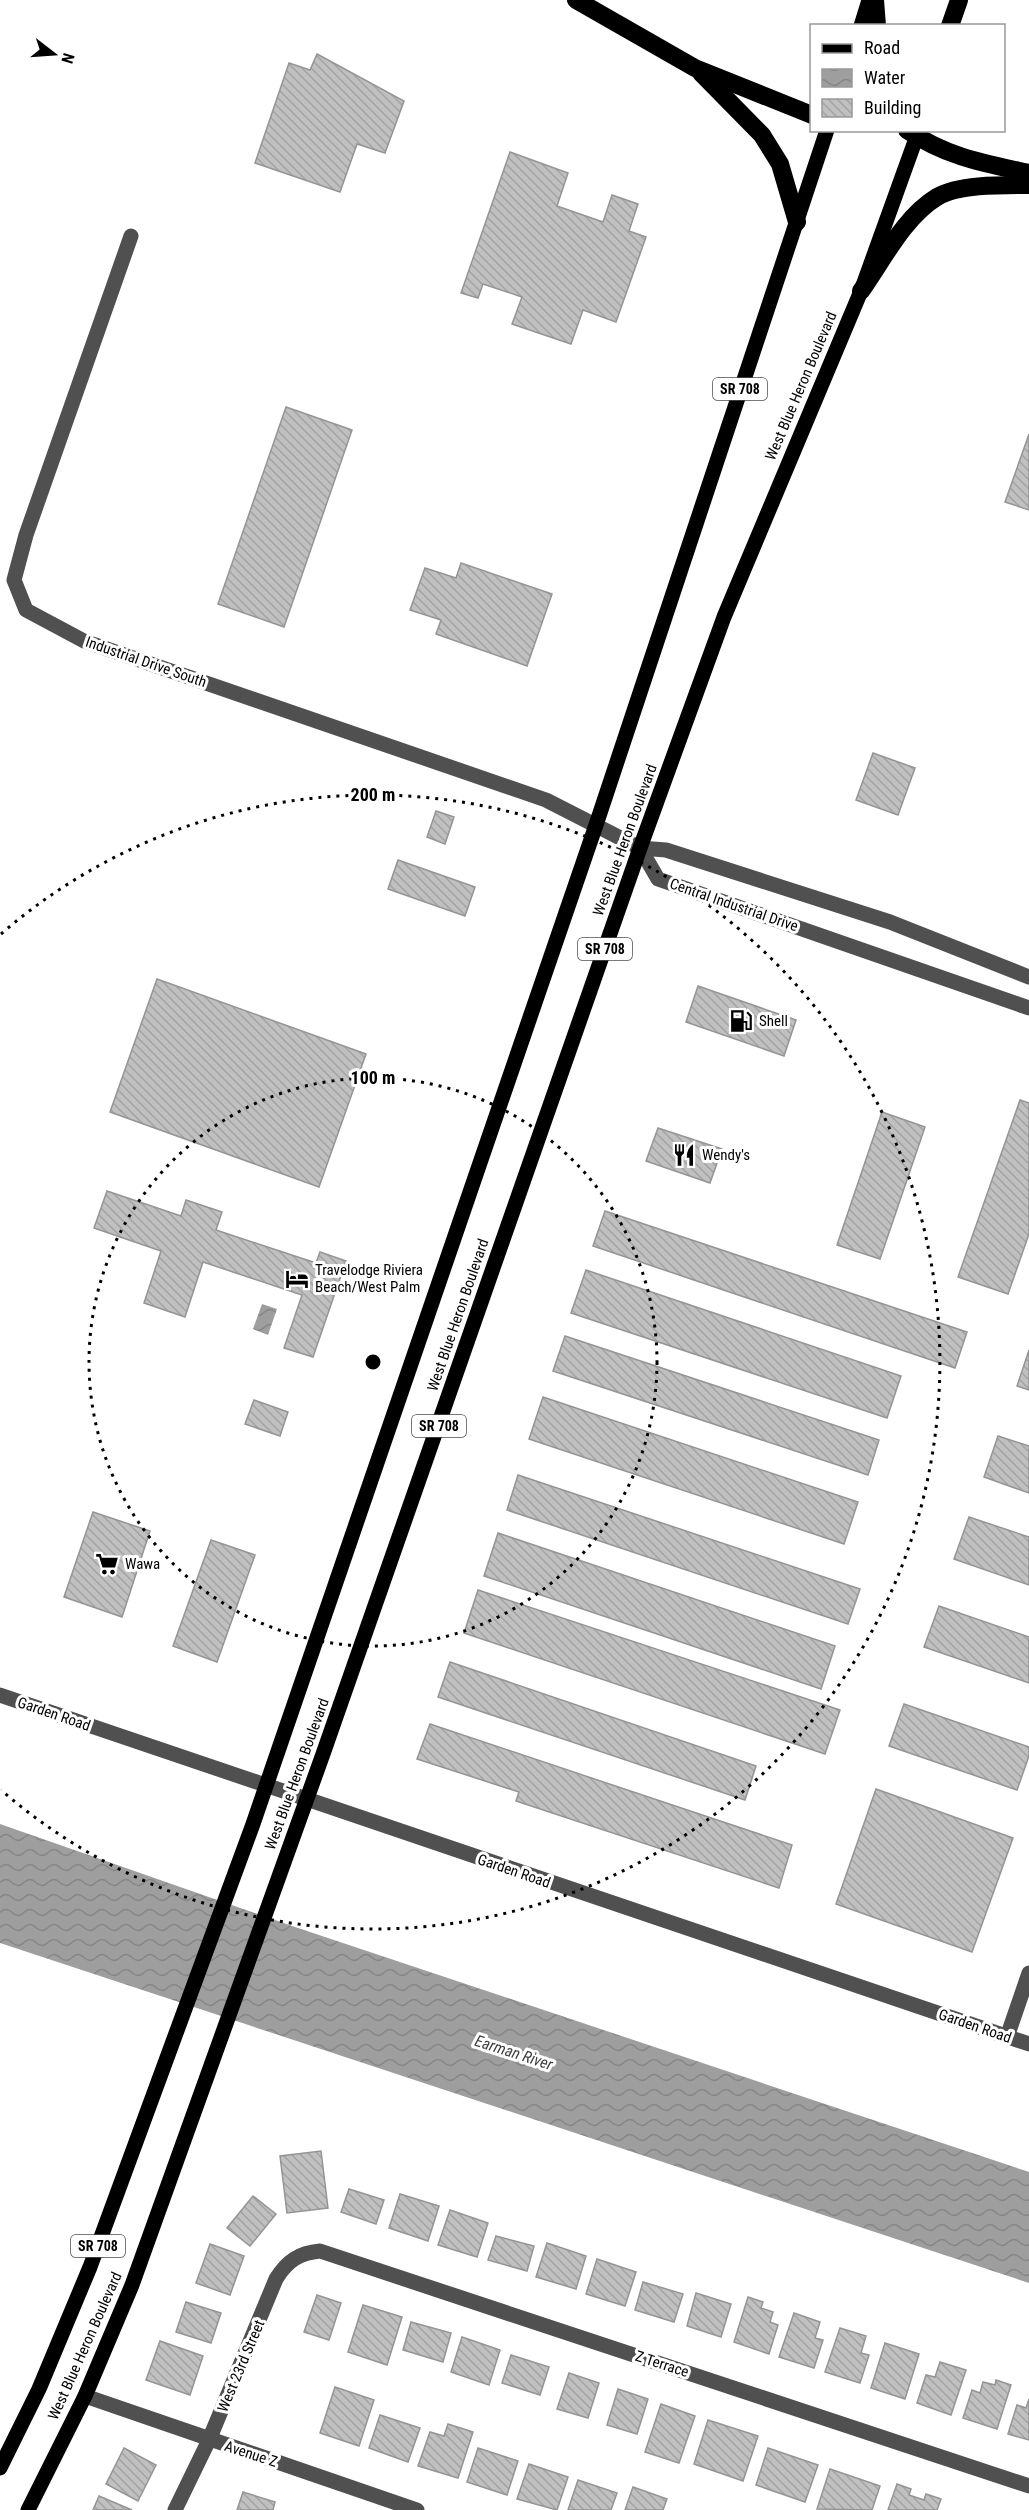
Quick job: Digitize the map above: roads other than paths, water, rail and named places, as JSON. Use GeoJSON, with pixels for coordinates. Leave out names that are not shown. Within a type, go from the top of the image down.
{"type":"FeatureCollection","features":[{"type":"Feature","properties":{"kind":"highway"},"geometry":{"type":"LineString","coordinates":[[576,0],[695,68],[810,114]]}},
{"type":"Feature","properties":{"kind":"highway"},"geometry":{"type":"LineString","coordinates":[[875,0],[877,24]]}},
{"type":"Feature","properties":{"kind":"highway"},"geometry":{"type":"LineString","coordinates":[[952,24],[959,0]]}},
{"type":"Feature","properties":{"kind":"highway"},"geometry":{"type":"LineString","coordinates":[[695,68],[762,135],[780,164],[797,222]]}},
{"type":"Feature","properties":{"kind":"highway"},"geometry":{"type":"LineString","coordinates":[[914,133],[939,150],[965,160],[1029,173]]}},
{"type":"Feature","properties":{"kind":"highway"},"geometry":{"type":"LineString","coordinates":[[861,291],[915,214],[938,196],[985,185],[1029,184]]}},
{"type":"Feature","properties":{"kind":"main road"},"geometry":{"type":"LineString","coordinates":[[862,24],[869,0]]}},
{"type":"Feature","properties":{"kind":"main road","name":"West Blue Heron Boulevard"},"geometry":{"type":"LineString","coordinates":[[0,2468],[39,2389],[90,2267],[230,1889],[596,825],[826,132]]}},
{"type":"Feature","properties":{"kind":"main road","name":"West Blue Heron Boulevard"},"geometry":{"type":"LineString","coordinates":[[28,2510],[85,2396],[132,2285],[307,1801],[640,848],[742,573],[861,291],[914,133]]}},
{"type":"Feature","properties":{"kind":"street","name":"Industrial Drive South"},"geometry":{"type":"LineString","coordinates":[[131,236],[26,535],[14,580],[26,610],[84,641],[546,800],[640,848]]}},
{"type":"Feature","properties":{"kind":"street","name":"Central Industrial Drive"},"geometry":{"type":"LineString","coordinates":[[640,848],[666,850],[867,915],[1029,977]]}},
{"type":"Feature","properties":{"kind":"street","name":"Central Industrial Drive"},"geometry":{"type":"LineString","coordinates":[[640,848],[658,879],[1029,1008]]}},
{"type":"Feature","properties":{"kind":"street","name":"Garden Road"},"geometry":{"type":"LineString","coordinates":[[0,1695],[1029,2044]]}},
{"type":"Feature","properties":{"kind":"street"},"geometry":{"type":"LineString","coordinates":[[1007,2037],[1029,1973]]}},
{"type":"Feature","properties":{"kind":"street","name":"Z Terrace"},"geometry":{"type":"LineString","coordinates":[[294,2258],[307,2252],[320,2251],[1029,2486]]}},
{"type":"Feature","properties":{"kind":"street","name":"West 23rd Street"},"geometry":{"type":"LineString","coordinates":[[176,2510],[209,2440],[276,2279],[284,2266],[294,2258]]}},
{"type":"Feature","properties":{"kind":"street","name":"Avenue Z"},"geometry":{"type":"LineString","coordinates":[[85,2396],[417,2510]]}},
{"type":"Feature","properties":{"kind":"water"},"geometry":{"type":"Polygon","coordinates":[[[262,1304],[277,1309],[268,1335],[253,1329],[262,1304]]]}},
{"type":"Feature","properties":{"kind":"water","name":"Earman River"},"geometry":{"type":"Polygon","coordinates":[[[0,1824],[292,1926],[1029,2172],[1029,2283],[0,1943],[0,1824]]]}},
{"type":"Feature","properties":{"kind":"place","name":"Shell"},"geometry":{"type":"Point","coordinates":[741,1021]}},
{"type":"Feature","properties":{"kind":"place","name":"Wendy's"},"geometry":{"type":"Point","coordinates":[684,1155]}},
{"type":"Feature","properties":{"kind":"place","name":"Travelodge Riviera Beach/West Palm"},"geometry":{"type":"Point","coordinates":[297,1279]}},
{"type":"Feature","properties":{"kind":"place","name":"Wawa"},"geometry":{"type":"Point","coordinates":[107,1564]}}]}
